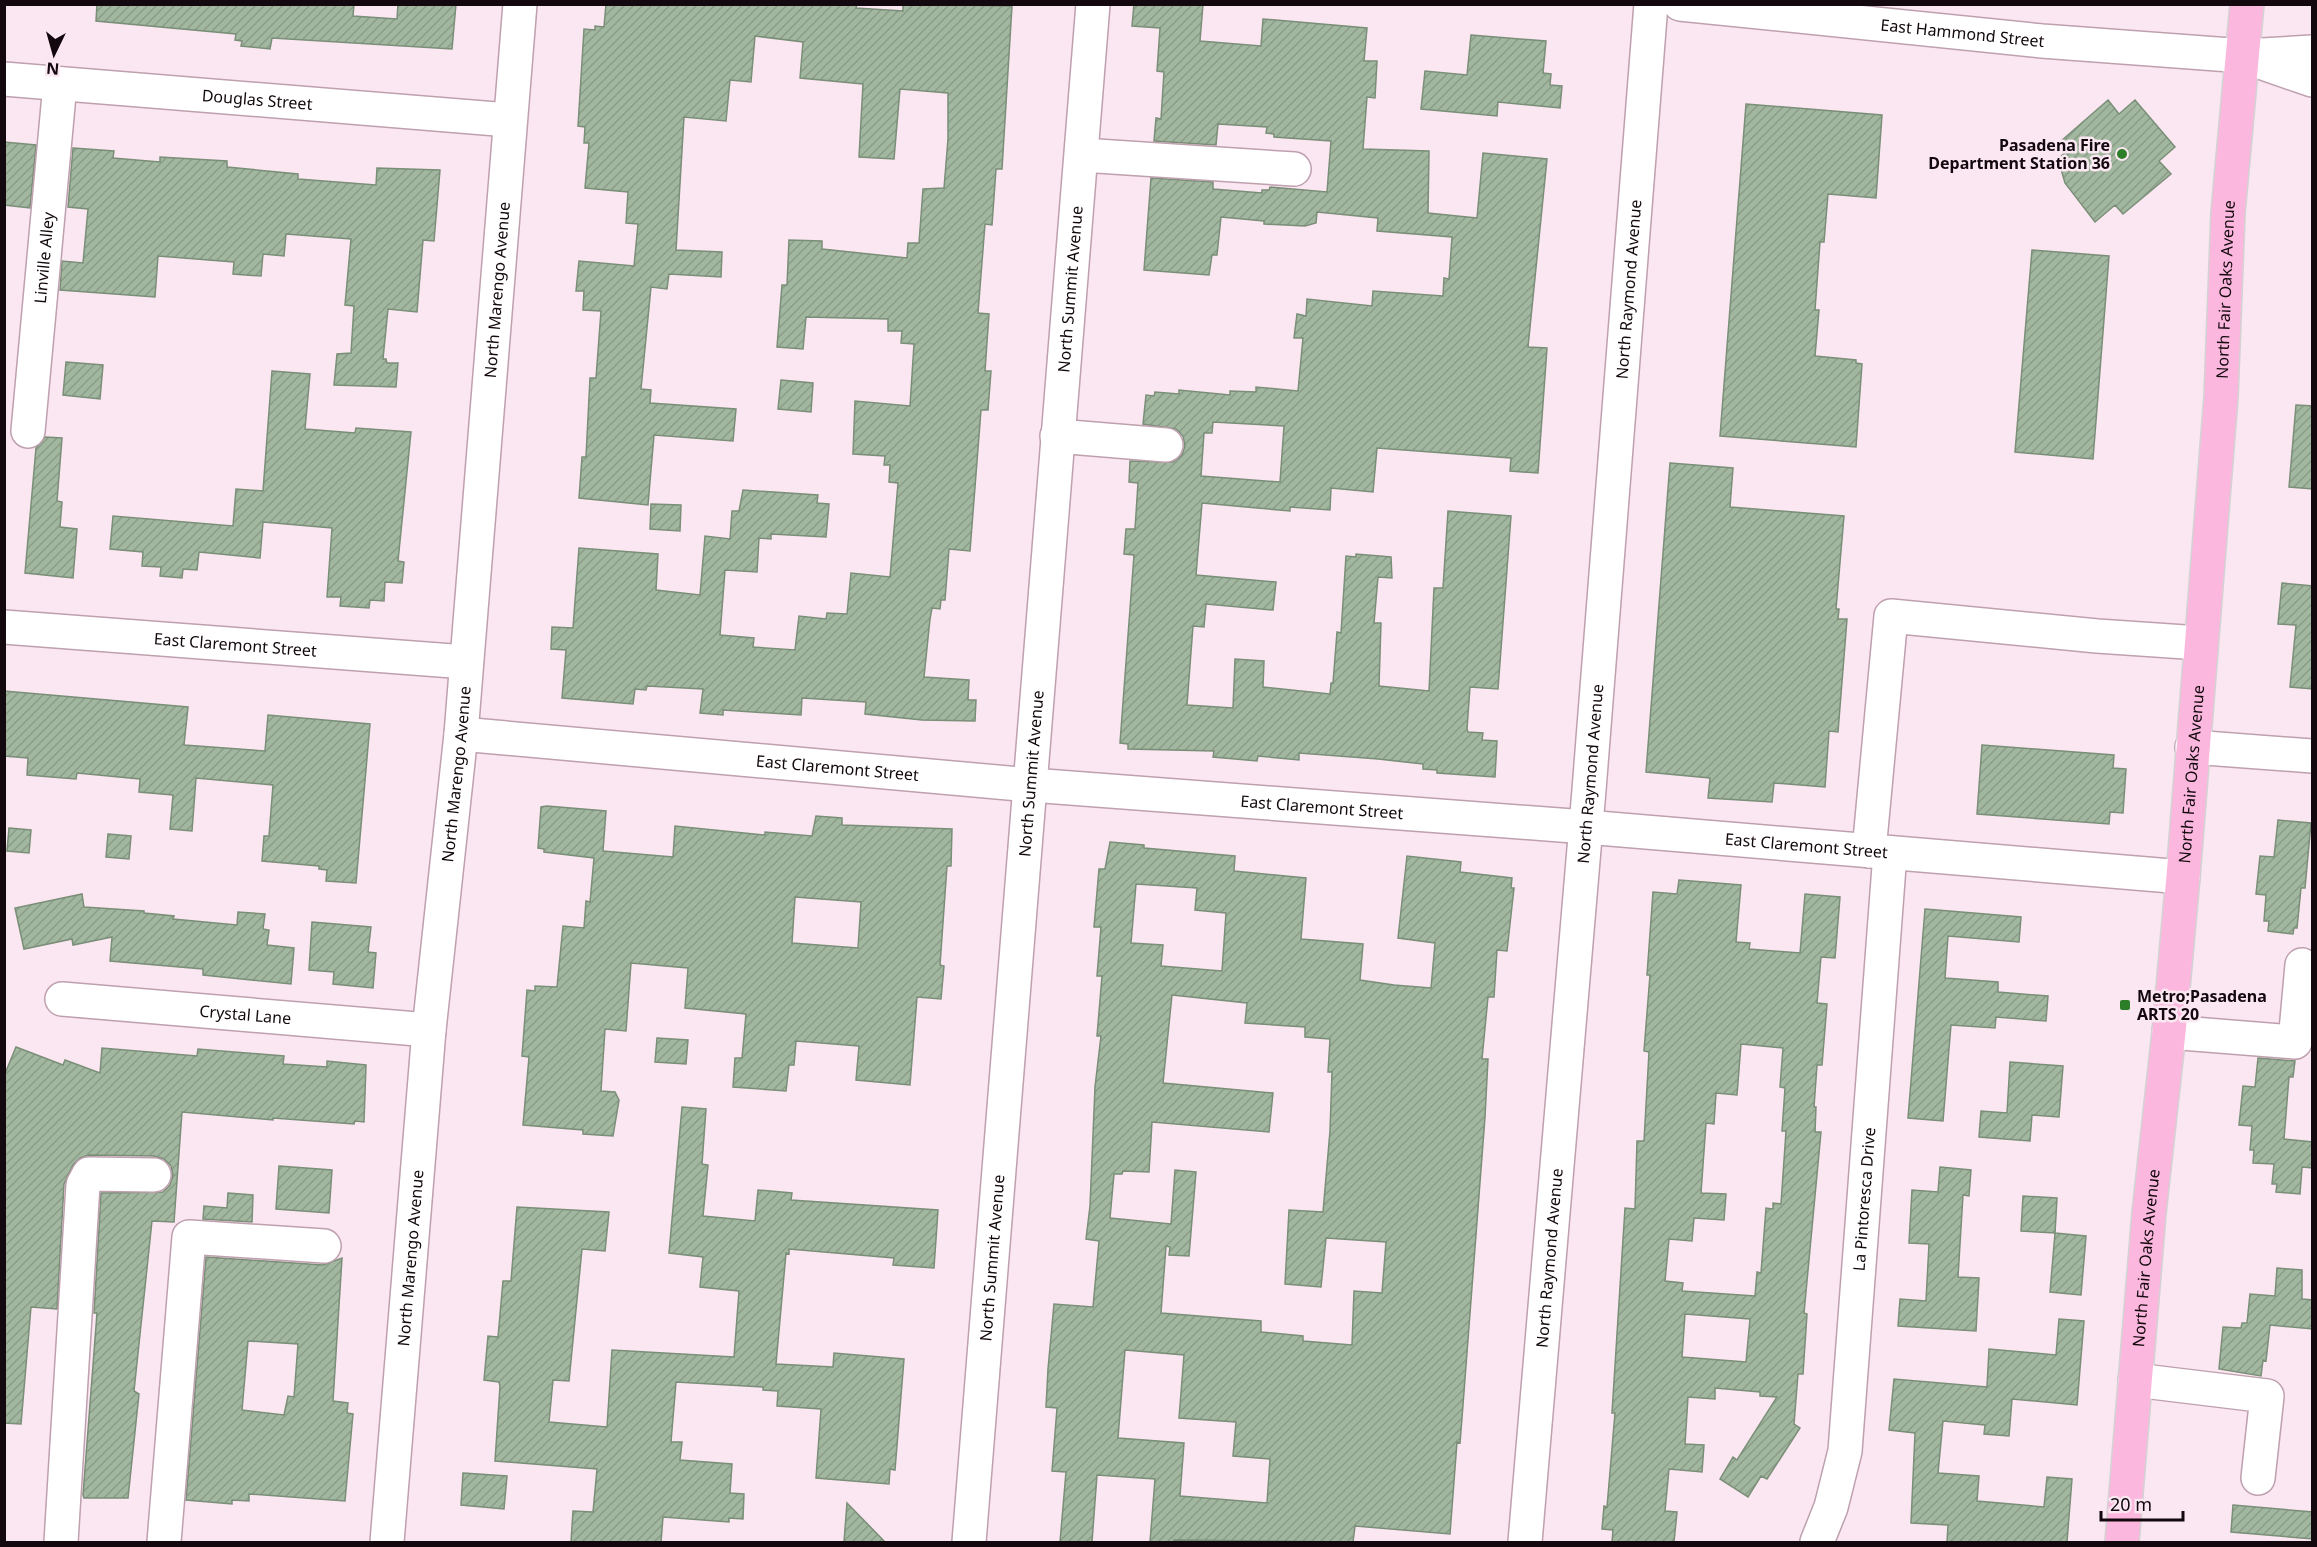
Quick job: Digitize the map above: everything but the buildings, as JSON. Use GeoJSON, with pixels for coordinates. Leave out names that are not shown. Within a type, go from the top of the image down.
{"type":"FeatureCollection","features":[{"type":"Feature","properties":{"kind":"main road","name":"North Fair Oaks Avenue"},"geometry":{"type":"LineString","coordinates":[[2122,1542],[2149,1213],[2183,877],[2221,397],[2228,213],[2247,4]]}},
{"type":"Feature","properties":{"kind":"street","name":"North Marengo Avenue"},"geometry":{"type":"LineString","coordinates":[[387,1542],[429,1030],[461,734],[520,4]]}},
{"type":"Feature","properties":{"kind":"street","name":"North Summit Avenue"},"geometry":{"type":"LineString","coordinates":[[969,1542],[1093,4]]}},
{"type":"Feature","properties":{"kind":"street","name":"North Raymond Avenue"},"geometry":{"type":"LineString","coordinates":[[1525,1542],[1586,827],[1651,4]]}},
{"type":"Feature","properties":{"kind":"street","name":"East Hammond Street"},"geometry":{"type":"LineString","coordinates":[[1680,4],[1945,18],[2244,56]]}},
{"type":"Feature","properties":{"kind":"street"},"geometry":{"type":"LineString","coordinates":[[2244,56],[2313,52]]}},
{"type":"Feature","properties":{"kind":"street"},"geometry":{"type":"LineString","coordinates":[[2244,56],[2313,80]]}},
{"type":"Feature","properties":{"kind":"street","name":"Douglas Street"},"geometry":{"type":"LineString","coordinates":[[4,79],[509,120]]}},
{"type":"Feature","properties":{"kind":"street","name":"Linville Alley"},"geometry":{"type":"LineString","coordinates":[[28,431],[60,84]]}},
{"type":"Feature","properties":{"kind":"street"},"geometry":{"type":"LineString","coordinates":[[1082,155],[1294,169]]}},
{"type":"Feature","properties":{"kind":"street"},"geometry":{"type":"LineString","coordinates":[[1057,436],[1166,445]]}},
{"type":"Feature","properties":{"kind":"street","name":"La Pintoresca Drive"},"geometry":{"type":"LineString","coordinates":[[1817,1542],[1831,1507],[1845,1451],[1892,616],[2200,643]]}},
{"type":"Feature","properties":{"kind":"street","name":"East Claremont Street"},"geometry":{"type":"LineString","coordinates":[[4,627],[466,662]]}},
{"type":"Feature","properties":{"kind":"street","name":"East Claremont Street"},"geometry":{"type":"LineString","coordinates":[[461,734],[1031,785],[1586,827],[2183,877]]}},
{"type":"Feature","properties":{"kind":"street"},"geometry":{"type":"LineString","coordinates":[[2192,747],[2313,756]]}},
{"type":"Feature","properties":{"kind":"street"},"geometry":{"type":"LineString","coordinates":[[2169,1032],[2295,1042],[2302,965]]}},
{"type":"Feature","properties":{"kind":"street","name":"Crystal Lane"},"geometry":{"type":"LineString","coordinates":[[62,999],[429,1030]]}},
{"type":"Feature","properties":{"kind":"street"},"geometry":{"type":"LineString","coordinates":[[61,1542],[83,1185],[89,1174],[154,1175]]}},
{"type":"Feature","properties":{"kind":"street"},"geometry":{"type":"LineString","coordinates":[[164,1542],[189,1237],[324,1246]]}},
{"type":"Feature","properties":{"kind":"street"},"geometry":{"type":"LineString","coordinates":[[2135,1380],[2267,1396],[2258,1478]]}},
{"type":"Feature","properties":{"kind":"place","name":"Pasadena Fire Department Station 36"},"geometry":{"type":"Point","coordinates":[2122,154]}},
{"type":"Feature","properties":{"kind":"place","name":"Metro;Pasadena ARTS 20"},"geometry":{"type":"Point","coordinates":[2125,1005]}}]}
